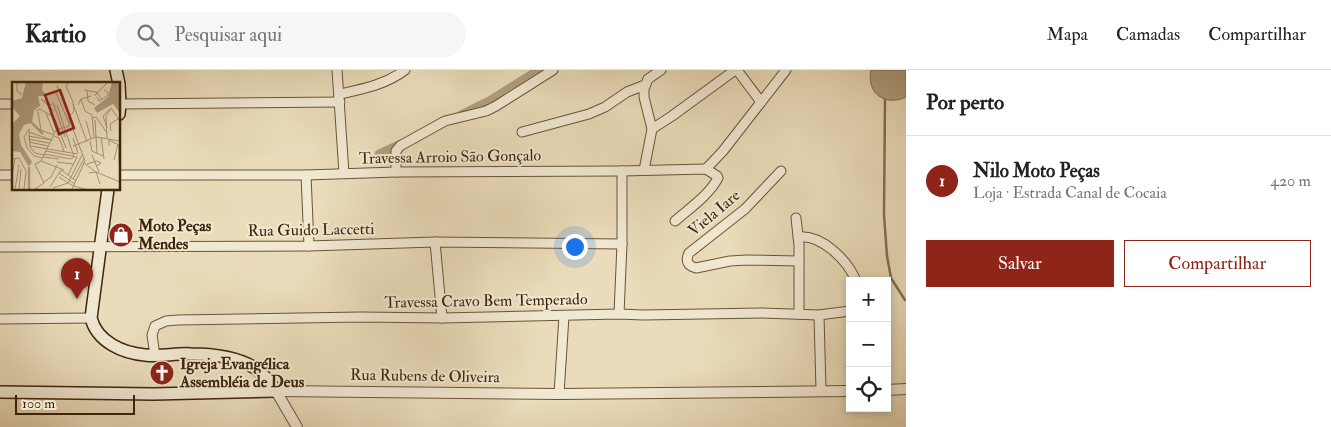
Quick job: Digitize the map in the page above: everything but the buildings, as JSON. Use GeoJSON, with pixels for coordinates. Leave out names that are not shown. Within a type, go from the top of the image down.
{"type":"FeatureCollection","features":[{"type":"Feature","properties":{"kind":"main road"},"geometry":{"type":"LineString","coordinates":[[108,190],[92,318],[97,331],[106,342],[144,355],[202,354],[237,361],[255,368],[269,380],[276,390]]}},
{"type":"Feature","properties":{"kind":"main road","name":"Rua Rubens de Oliveira"},"geometry":{"type":"LineString","coordinates":[[0,392],[154,394],[276,390]]}},
{"type":"Feature","properties":{"kind":"street"},"geometry":{"type":"LineString","coordinates":[[337,70],[344,173]]}},
{"type":"Feature","properties":{"kind":"street"},"geometry":{"type":"LineString","coordinates":[[120,107],[340,98],[378,85],[396,77],[405,70]]}},
{"type":"Feature","properties":{"kind":"street"},"geometry":{"type":"LineString","coordinates":[[396,172],[396,151],[400,146],[445,121],[486,111],[553,70]]}},
{"type":"Feature","properties":{"kind":"street"},"geometry":{"type":"LineString","coordinates":[[644,170],[652,129],[644,97],[644,88],[650,77],[661,70]]}},
{"type":"Feature","properties":{"kind":"street"},"geometry":{"type":"LineString","coordinates":[[652,129],[736,70],[761,102]]}},
{"type":"Feature","properties":{"kind":"street"},"geometry":{"type":"LineString","coordinates":[[675,221],[707,193],[716,181],[717,176],[706,168],[723,151],[786,70]]}},
{"type":"Feature","properties":{"kind":"street"},"geometry":{"type":"LineString","coordinates":[[522,132],[594,112],[627,92],[645,84]]}},
{"type":"Feature","properties":{"kind":"street","name":"Travessa Arroio São Gonçalo"},"geometry":{"type":"LineString","coordinates":[[120,175],[306,175],[396,172],[622,171],[706,168]]}},
{"type":"Feature","properties":{"kind":"street"},"geometry":{"type":"LineString","coordinates":[[619,314],[622,244],[622,171]]}},
{"type":"Feature","properties":{"kind":"street","name":"Viela Iare"},"geometry":{"type":"LineString","coordinates":[[781,171],[745,209],[689,254],[687,261],[696,268],[730,261],[747,260],[799,262]]}},
{"type":"Feature","properties":{"kind":"street"},"geometry":{"type":"LineString","coordinates":[[306,175],[309,246]]}},
{"type":"Feature","properties":{"kind":"street"},"geometry":{"type":"LineString","coordinates":[[796,218],[799,262],[799,314]]}},
{"type":"Feature","properties":{"kind":"street"},"geometry":{"type":"LineString","coordinates":[[798,237],[810,238],[834,251],[851,269],[854,277]]}},
{"type":"Feature","properties":{"kind":"street"},"geometry":{"type":"LineString","coordinates":[[435,242],[442,318]]}},
{"type":"Feature","properties":{"kind":"street","name":"Rua Guido Laccetti"},"geometry":{"type":"LineString","coordinates":[[0,247],[309,246],[435,242],[622,244]]}},
{"type":"Feature","properties":{"kind":"street","name":"Travessa Cravo Bem Temperado"},"geometry":{"type":"LineString","coordinates":[[156,356],[152,330],[160,323],[172,320],[313,317],[442,318],[619,314],[762,313],[819,315],[846,312]]}},
{"type":"Feature","properties":{"kind":"street"},"geometry":{"type":"LineString","coordinates":[[819,315],[821,390]]}},
{"type":"Feature","properties":{"kind":"street"},"geometry":{"type":"LineString","coordinates":[[559,394],[564,316]]}},
{"type":"Feature","properties":{"kind":"street"},"geometry":{"type":"LineString","coordinates":[[0,319],[92,318]]}},
{"type":"Feature","properties":{"kind":"street"},"geometry":{"type":"LineString","coordinates":[[891,390],[906,389]]}},
{"type":"Feature","properties":{"kind":"street"},"geometry":{"type":"LineString","coordinates":[[276,390],[297,427]]}},
{"type":"Feature","properties":{"kind":"street","name":"Rua Rubens de Oliveira"},"geometry":{"type":"LineString","coordinates":[[276,390],[559,394],[846,391]]}},
{"type":"Feature","properties":{"kind":"shaded area"},"geometry":{"type":"Polygon","coordinates":[[[871,70],[906,70],[906,97],[891,100],[879,96],[871,85],[871,70]]]}},
{"type":"Feature","properties":{"kind":"waterway"},"geometry":{"type":"LineString","coordinates":[[461,115],[491,100],[539,70]]}},
{"type":"Feature","properties":{"kind":"waterway"},"geometry":{"type":"LineString","coordinates":[[885,100],[884,215],[887,256],[891,278],[905,300]]}},
{"type":"Feature","properties":{"kind":"waterway"},"geometry":{"type":"LineString","coordinates":[[379,154],[403,143]]}},
{"type":"Feature","properties":{"kind":"place","name":"Moto Peças Mendes"},"geometry":{"type":"Point","coordinates":[121,235]}},
{"type":"Feature","properties":{"kind":"place","name":"Nilo Moto Peças"},"geometry":{"type":"Point","coordinates":[77,299]}},
{"type":"Feature","properties":{"kind":"place","name":"Igreja Evangélica Assembléia de Deus"},"geometry":{"type":"Point","coordinates":[162,373]}}]}
